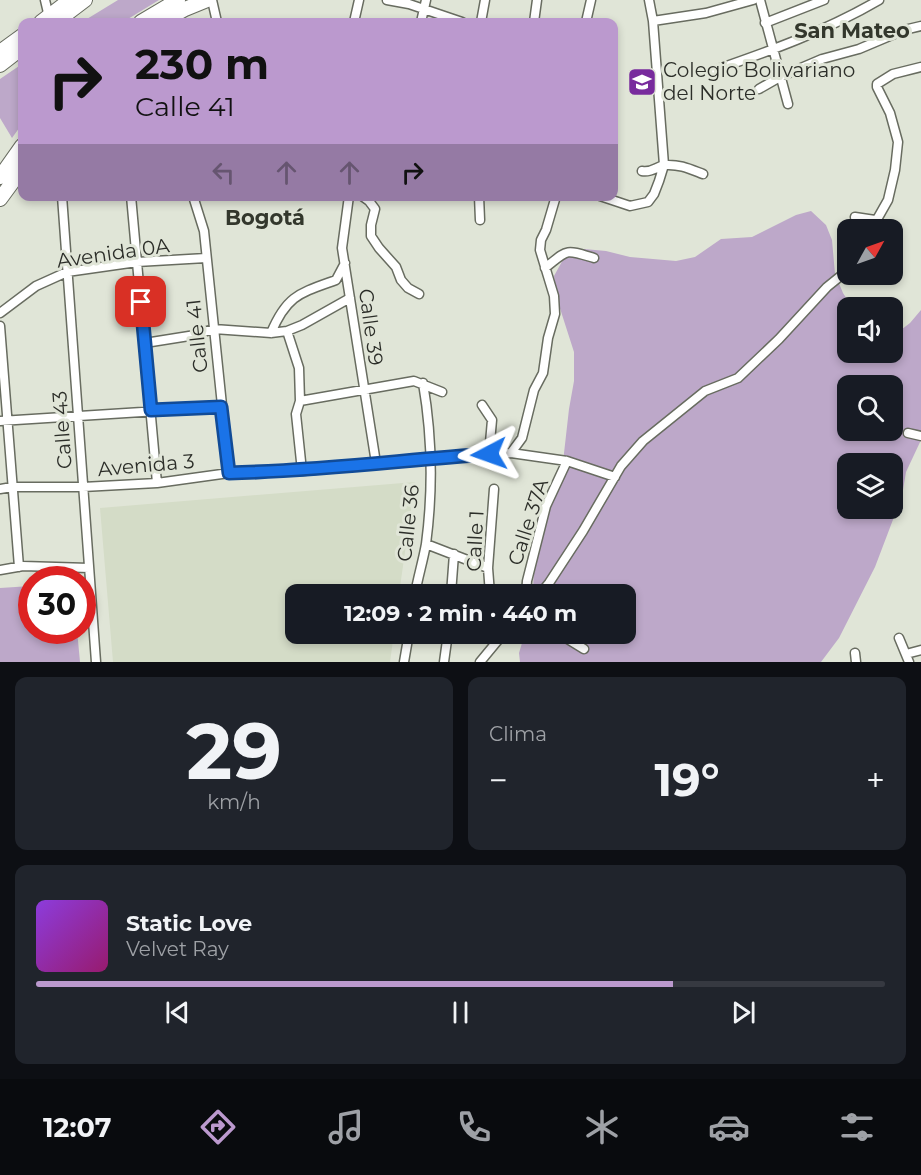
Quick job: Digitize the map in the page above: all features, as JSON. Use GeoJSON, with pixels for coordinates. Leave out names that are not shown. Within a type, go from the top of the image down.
{"type":"FeatureCollection","features":[{"type":"Feature","properties":{"kind":"main road"},"geometry":{"type":"LineString","coordinates":[[51,18],[70,0]]}},
{"type":"Feature","properties":{"kind":"main road"},"geometry":{"type":"LineString","coordinates":[[53,18],[86,0]]}},
{"type":"Feature","properties":{"kind":"main road"},"geometry":{"type":"LineString","coordinates":[[148,18],[177,0]]}},
{"type":"Feature","properties":{"kind":"main road"},"geometry":{"type":"LineString","coordinates":[[169,18],[207,0]]}},
{"type":"Feature","properties":{"kind":"main road"},"geometry":{"type":"LineString","coordinates":[[0,52],[18,39]]}},
{"type":"Feature","properties":{"kind":"main road"},"geometry":{"type":"LineString","coordinates":[[0,64],[18,51]]}},
{"type":"Feature","properties":{"kind":"main road"},"geometry":{"type":"LineString","coordinates":[[0,177],[18,152]]}},
{"type":"Feature","properties":{"kind":"main road"},"geometry":{"type":"LineString","coordinates":[[0,199],[18,174]]}},
{"type":"Feature","properties":{"kind":"street"},"geometry":{"type":"LineString","coordinates":[[45,0],[48,18]]}},
{"type":"Feature","properties":{"kind":"street"},"geometry":{"type":"LineString","coordinates":[[212,0],[216,18]]}},
{"type":"Feature","properties":{"kind":"street"},"geometry":{"type":"LineString","coordinates":[[355,18],[359,0]]}},
{"type":"Feature","properties":{"kind":"street"},"geometry":{"type":"LineString","coordinates":[[387,0],[425,4],[454,18]]}},
{"type":"Feature","properties":{"kind":"street"},"geometry":{"type":"LineString","coordinates":[[482,18],[485,0]]}},
{"type":"Feature","properties":{"kind":"street"},"geometry":{"type":"LineString","coordinates":[[535,18],[537,0]]}},
{"type":"Feature","properties":{"kind":"street"},"geometry":{"type":"LineString","coordinates":[[587,18],[591,0]]}},
{"type":"Feature","properties":{"kind":"street"},"geometry":{"type":"LineString","coordinates":[[614,201],[630,207],[648,202],[654,194],[664,165],[653,21],[649,0]]}},
{"type":"Feature","properties":{"kind":"street"},"geometry":{"type":"LineString","coordinates":[[653,21],[706,13],[753,0]]}},
{"type":"Feature","properties":{"kind":"street"},"geometry":{"type":"LineString","coordinates":[[760,0],[788,104]]}},
{"type":"Feature","properties":{"kind":"street"},"geometry":{"type":"LineString","coordinates":[[765,23],[824,0]]}},
{"type":"Feature","properties":{"kind":"street"},"geometry":{"type":"LineString","coordinates":[[712,71],[773,50],[844,20],[879,0]]}},
{"type":"Feature","properties":{"kind":"street"},"geometry":{"type":"LineString","coordinates":[[759,89],[822,58],[859,49],[904,30],[921,26]]}},
{"type":"Feature","properties":{"kind":"street"},"geometry":{"type":"LineString","coordinates":[[876,219],[888,200],[895,170],[898,142],[895,126],[877,84],[893,74],[921,66]]}},
{"type":"Feature","properties":{"kind":"street"},"geometry":{"type":"LineString","coordinates":[[642,171],[650,171],[664,165],[684,166],[703,174]]}},
{"type":"Feature","properties":{"kind":"street","name":"Calle 43"},"geometry":{"type":"LineString","coordinates":[[62,201],[89,566]]}},
{"type":"Feature","properties":{"kind":"street"},"geometry":{"type":"LineString","coordinates":[[131,201],[158,483]]}},
{"type":"Feature","properties":{"kind":"street","name":"Calle 41"},"geometry":{"type":"LineString","coordinates":[[195,201],[204,231],[229,473]]}},
{"type":"Feature","properties":{"kind":"street","name":"Calle 39"},"geometry":{"type":"LineString","coordinates":[[348,201],[342,248],[376,463]]}},
{"type":"Feature","properties":{"kind":"street"},"geometry":{"type":"LineString","coordinates":[[369,201],[375,209],[371,236],[396,267],[400,280],[419,294]]}},
{"type":"Feature","properties":{"kind":"street"},"geometry":{"type":"LineString","coordinates":[[478,201],[480,220]]}},
{"type":"Feature","properties":{"kind":"street"},"geometry":{"type":"LineString","coordinates":[[511,453],[522,438],[534,390],[543,374],[548,338],[555,314],[554,296],[540,250],[541,240],[555,201]]}},
{"type":"Feature","properties":{"kind":"street"},"geometry":{"type":"LineString","coordinates":[[855,217],[868,219]]}},
{"type":"Feature","properties":{"kind":"street"},"geometry":{"type":"LineString","coordinates":[[545,268],[565,252],[571,251],[594,258]]}},
{"type":"Feature","properties":{"kind":"street","name":"Avenida 0A"},"geometry":{"type":"LineString","coordinates":[[0,313],[36,286],[67,272],[137,262],[206,258]]}},
{"type":"Feature","properties":{"kind":"street"},"geometry":{"type":"LineString","coordinates":[[271,333],[283,307],[309,290],[336,280],[345,262]]}},
{"type":"Feature","properties":{"kind":"street"},"geometry":{"type":"LineString","coordinates":[[548,584],[561,566],[621,466],[643,441],[705,391],[738,378],[837,279]]}},
{"type":"Feature","properties":{"kind":"street"},"geometry":{"type":"LineString","coordinates":[[145,343],[189,336],[214,328],[271,333],[287,331],[350,298]]}},
{"type":"Feature","properties":{"kind":"street"},"geometry":{"type":"LineString","coordinates":[[0,326],[4,420],[19,566]]}},
{"type":"Feature","properties":{"kind":"street"},"geometry":{"type":"LineString","coordinates":[[287,331],[299,368],[300,401],[296,414],[302,471]]}},
{"type":"Feature","properties":{"kind":"street"},"geometry":{"type":"LineString","coordinates":[[300,401],[363,388],[414,381],[442,392]]}},
{"type":"Feature","properties":{"kind":"street","name":"Calle 36"},"geometry":{"type":"LineString","coordinates":[[417,584],[426,544],[430,458],[428,410],[423,383]]}},
{"type":"Feature","properties":{"kind":"street"},"geometry":{"type":"LineString","coordinates":[[482,405],[492,420],[489,454]]}},
{"type":"Feature","properties":{"kind":"street"},"geometry":{"type":"LineString","coordinates":[[4,420],[221,407]]}},
{"type":"Feature","properties":{"kind":"street"},"geometry":{"type":"LineString","coordinates":[[908,433],[921,436]]}},
{"type":"Feature","properties":{"kind":"street","name":"Avenida 3"},"geometry":{"type":"LineString","coordinates":[[0,489],[158,483],[229,473],[302,471],[430,458],[511,453],[567,461],[615,477]]}},
{"type":"Feature","properties":{"kind":"street","name":"Calle 37A"},"geometry":{"type":"LineString","coordinates":[[527,584],[546,506],[567,461]]}},
{"type":"Feature","properties":{"kind":"street","name":"Calle 1"},"geometry":{"type":"LineString","coordinates":[[489,584],[488,568],[494,489]]}},
{"type":"Feature","properties":{"kind":"street"},"geometry":{"type":"LineString","coordinates":[[426,544],[488,568]]}},
{"type":"Feature","properties":{"kind":"street"},"geometry":{"type":"LineString","coordinates":[[452,584],[454,554]]}},
{"type":"Feature","properties":{"kind":"street"},"geometry":{"type":"LineString","coordinates":[[0,570],[18,567]]}},
{"type":"Feature","properties":{"kind":"street"},"geometry":{"type":"LineString","coordinates":[[899,638],[907,658],[921,650]]}},
{"type":"Feature","properties":{"kind":"street","name":"Calle 43"},"geometry":{"type":"LineString","coordinates":[[95,644],[96,662]]}},
{"type":"Feature","properties":{"kind":"street"},"geometry":{"type":"LineString","coordinates":[[404,662],[407,644]]}},
{"type":"Feature","properties":{"kind":"street"},"geometry":{"type":"LineString","coordinates":[[444,662],[446,644]]}},
{"type":"Feature","properties":{"kind":"street"},"geometry":{"type":"LineString","coordinates":[[480,662],[494,644]]}},
{"type":"Feature","properties":{"kind":"street"},"geometry":{"type":"LineString","coordinates":[[576,644],[584,649]]}},
{"type":"Feature","properties":{"kind":"shaded area"},"geometry":{"type":"Polygon","coordinates":[[[118,0],[159,0],[130,18],[89,18],[118,0]]]}},
{"type":"Feature","properties":{"kind":"shaded area"},"geometry":{"type":"Polygon","coordinates":[[[18,67],[18,130],[12,138],[0,118],[0,79],[18,67]]]}},
{"type":"Feature","properties":{"kind":"shaded area"},"geometry":{"type":"Polygon","coordinates":[[[811,211],[826,225],[832,240],[837,285],[840,285],[846,297],[837,297],[837,363],[903,363],[903,328],[921,310],[921,440],[906,472],[903,490],[903,453],[837,453],[837,519],[893,519],[875,567],[839,638],[821,662],[520,662],[519,653],[522,644],[636,644],[636,584],[533,584],[534,562],[563,462],[574,381],[574,352],[556,296],[554,276],[565,256],[584,249],[630,257],[676,261],[695,257],[721,239],[752,237],[796,215],[811,211]]]}},
{"type":"Feature","properties":{"kind":"shaded area"},"geometry":{"type":"Polygon","coordinates":[[[415,482],[400,584],[285,584],[285,644],[392,644],[390,662],[113,662],[100,508],[415,482]]]}},
{"type":"Feature","properties":{"kind":"shaded area"},"geometry":{"type":"Polygon","coordinates":[[[18,587],[18,644],[78,644],[80,662],[0,662],[0,588],[18,587]]]}},
{"type":"Feature","properties":{"kind":"place","name":"Colegio Bolivariano del Norte"},"geometry":{"type":"Point","coordinates":[642,82]}},
{"type":"Feature","properties":{"kind":"district","name":"San Mateo"},"geometry":{"type":"Point","coordinates":[852,30]}},
{"type":"Feature","properties":{"kind":"district","name":"Bogotá"},"geometry":{"type":"Point","coordinates":[265,217]}},
{"type":"Feature","properties":{"kind":"route"},"geometry":{"type":"LineString","coordinates":[[141,302],[151,410],[221,407],[229,473],[302,471],[489,454]]}}]}
